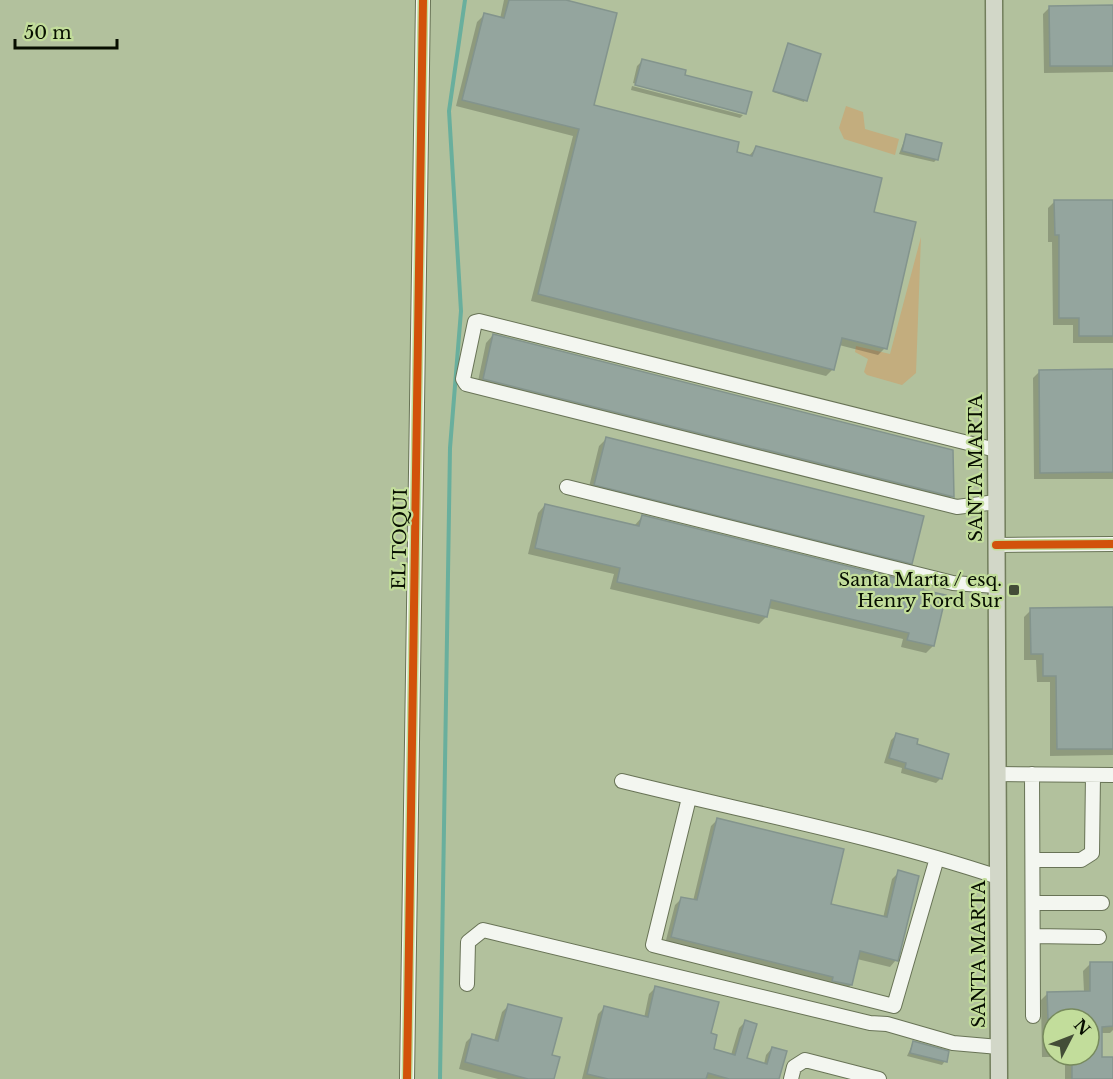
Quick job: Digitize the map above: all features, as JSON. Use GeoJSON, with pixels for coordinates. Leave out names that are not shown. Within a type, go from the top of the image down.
{"type":"FeatureCollection","features":[{"type":"Feature","properties":{"kind":"main road","name":"SANTA MARTA"},"geometry":{"type":"LineString","coordinates":[[994,0],[999,1079]]}},
{"type":"Feature","properties":{"kind":"street","name":"EL TOQUI"},"geometry":{"type":"LineString","coordinates":[[407,1079],[423,0]]}},
{"type":"Feature","properties":{"kind":"street"},"geometry":{"type":"LineString","coordinates":[[996,450],[479,321],[475,322],[463,380],[466,384],[957,507],[996,502]]}},
{"type":"Feature","properties":{"kind":"street"},"geometry":{"type":"LineString","coordinates":[[567,487],[953,583],[996,586]]}},
{"type":"Feature","properties":{"kind":"street"},"geometry":{"type":"LineString","coordinates":[[996,545],[1113,544]]}},
{"type":"Feature","properties":{"kind":"street"},"geometry":{"type":"LineString","coordinates":[[997,774],[1113,775]]}},
{"type":"Feature","properties":{"kind":"street"},"geometry":{"type":"LineString","coordinates":[[1032,774],[1033,1016]]}},
{"type":"Feature","properties":{"kind":"street"},"geometry":{"type":"LineString","coordinates":[[1032,860],[1080,860],[1089,856],[1093,849],[1093,775]]}},
{"type":"Feature","properties":{"kind":"street"},"geometry":{"type":"LineString","coordinates":[[622,781],[937,858],[998,877]]}},
{"type":"Feature","properties":{"kind":"street"},"geometry":{"type":"LineString","coordinates":[[689,798],[653,945],[894,1006],[937,858]]}},
{"type":"Feature","properties":{"kind":"street"},"geometry":{"type":"LineString","coordinates":[[1033,903],[1102,903]]}},
{"type":"Feature","properties":{"kind":"street"},"geometry":{"type":"LineString","coordinates":[[467,984],[468,942],[483,930],[870,1023],[887,1024],[953,1043],[999,1047]]}},
{"type":"Feature","properties":{"kind":"street"},"geometry":{"type":"LineString","coordinates":[[1033,936],[1099,937]]}},
{"type":"Feature","properties":{"kind":"street"},"geometry":{"type":"LineString","coordinates":[[791,1079],[794,1067],[805,1060],[879,1079]]}},
{"type":"Feature","properties":{"kind":"shaded area"},"geometry":{"type":"Polygon","coordinates":[[[846,106],[863,112],[865,129],[899,139],[895,155],[844,139],[839,128],[846,106]]]}},
{"type":"Feature","properties":{"kind":"shaded area"},"geometry":{"type":"Polygon","coordinates":[[[921,237],[916,373],[902,385],[867,375],[864,372],[868,359],[855,352],[856,346],[890,354],[921,237]]]}},
{"type":"Feature","properties":{"kind":"building"},"geometry":{"type":"Polygon","coordinates":[[[509,0],[566,0],[617,13],[594,105],[739,142],[737,152],[752,156],[756,146],[882,178],[874,212],[916,222],[887,349],[842,338],[834,370],[538,294],[579,129],[462,100],[484,13],[504,18],[509,0]]]}},
{"type":"Feature","properties":{"kind":"building"},"geometry":{"type":"Polygon","coordinates":[[[1113,5],[1113,66],[1050,66],[1049,6],[1113,5]]]}},
{"type":"Feature","properties":{"kind":"building"},"geometry":{"type":"Polygon","coordinates":[[[788,43],[821,54],[807,101],[773,91],[788,43]]]}},
{"type":"Feature","properties":{"kind":"building"},"geometry":{"type":"Polygon","coordinates":[[[642,59],[686,70],[685,75],[752,92],[746,114],[635,85],[642,59]]]}},
{"type":"Feature","properties":{"kind":"building"},"geometry":{"type":"Polygon","coordinates":[[[906,134],[942,143],[938,160],[902,151],[906,134]]]}},
{"type":"Feature","properties":{"kind":"building"},"geometry":{"type":"Polygon","coordinates":[[[1054,200],[1113,200],[1113,336],[1079,336],[1079,318],[1059,318],[1059,235],[1055,235],[1054,200]]]}},
{"type":"Feature","properties":{"kind":"building"},"geometry":{"type":"Polygon","coordinates":[[[493,334],[953,450],[954,497],[483,379],[493,334]]]}},
{"type":"Feature","properties":{"kind":"building"},"geometry":{"type":"Polygon","coordinates":[[[1113,369],[1113,472],[1040,473],[1039,370],[1113,369]]]}},
{"type":"Feature","properties":{"kind":"building"},"geometry":{"type":"Polygon","coordinates":[[[606,437],[924,516],[912,564],[594,485],[606,437]]]}},
{"type":"Feature","properties":{"kind":"building"},"geometry":{"type":"Polygon","coordinates":[[[545,504],[639,526],[642,515],[924,585],[923,590],[946,595],[934,646],[907,640],[909,633],[771,600],[767,617],[617,582],[620,568],[535,548],[545,504]]]}},
{"type":"Feature","properties":{"kind":"building"},"geometry":{"type":"Polygon","coordinates":[[[1113,607],[1113,749],[1057,749],[1056,676],[1043,676],[1043,654],[1031,654],[1030,608],[1113,607]]]}},
{"type":"Feature","properties":{"kind":"building"},"geometry":{"type":"Polygon","coordinates":[[[896,733],[918,739],[917,744],[949,754],[942,779],[905,768],[906,763],[889,758],[896,733]]]}},
{"type":"Feature","properties":{"kind":"building"},"geometry":{"type":"Polygon","coordinates":[[[717,818],[844,849],[831,904],[887,917],[898,870],[919,876],[898,961],[860,951],[852,985],[832,981],[833,977],[671,937],[681,897],[697,900],[717,818]]]}},
{"type":"Feature","properties":{"kind":"building"},"geometry":{"type":"Polygon","coordinates":[[[1090,962],[1113,962],[1113,1026],[1102,1027],[1102,1057],[1113,1057],[1113,1079],[1072,1079],[1072,1067],[1101,1067],[1101,1007],[1048,1007],[1047,992],[1090,991],[1090,962]]]}},
{"type":"Feature","properties":{"kind":"building"},"geometry":{"type":"Polygon","coordinates":[[[655,986],[719,1002],[711,1033],[717,1035],[714,1049],[735,1055],[745,1020],[757,1024],[747,1058],[767,1064],[772,1047],[787,1051],[779,1079],[729,1079],[708,1073],[706,1079],[608,1079],[587,1074],[604,1006],[648,1017],[655,986]]]}},
{"type":"Feature","properties":{"kind":"building"},"geometry":{"type":"Polygon","coordinates":[[[508,1004],[562,1018],[552,1055],[560,1057],[554,1079],[528,1079],[465,1062],[472,1034],[498,1041],[508,1004]]]}},
{"type":"Feature","properties":{"kind":"building"},"geometry":{"type":"Polygon","coordinates":[[[913,1041],[949,1051],[947,1062],[910,1053],[913,1041]]]}},
{"type":"Feature","properties":{"kind":"waterway"},"geometry":{"type":"LineString","coordinates":[[440,1079],[450,448],[461,311],[449,111],[465,0]]}},
{"type":"Feature","properties":{"kind":"cycle path"},"geometry":{"type":"LineString","coordinates":[[407,1079],[423,0]]}},
{"type":"Feature","properties":{"kind":"cycle path"},"geometry":{"type":"LineString","coordinates":[[996,545],[1113,544]]}},
{"type":"Feature","properties":{"kind":"place","name":"Santa Marta / esq. Henry Ford Sur"},"geometry":{"type":"Point","coordinates":[1014,590]}}]}
